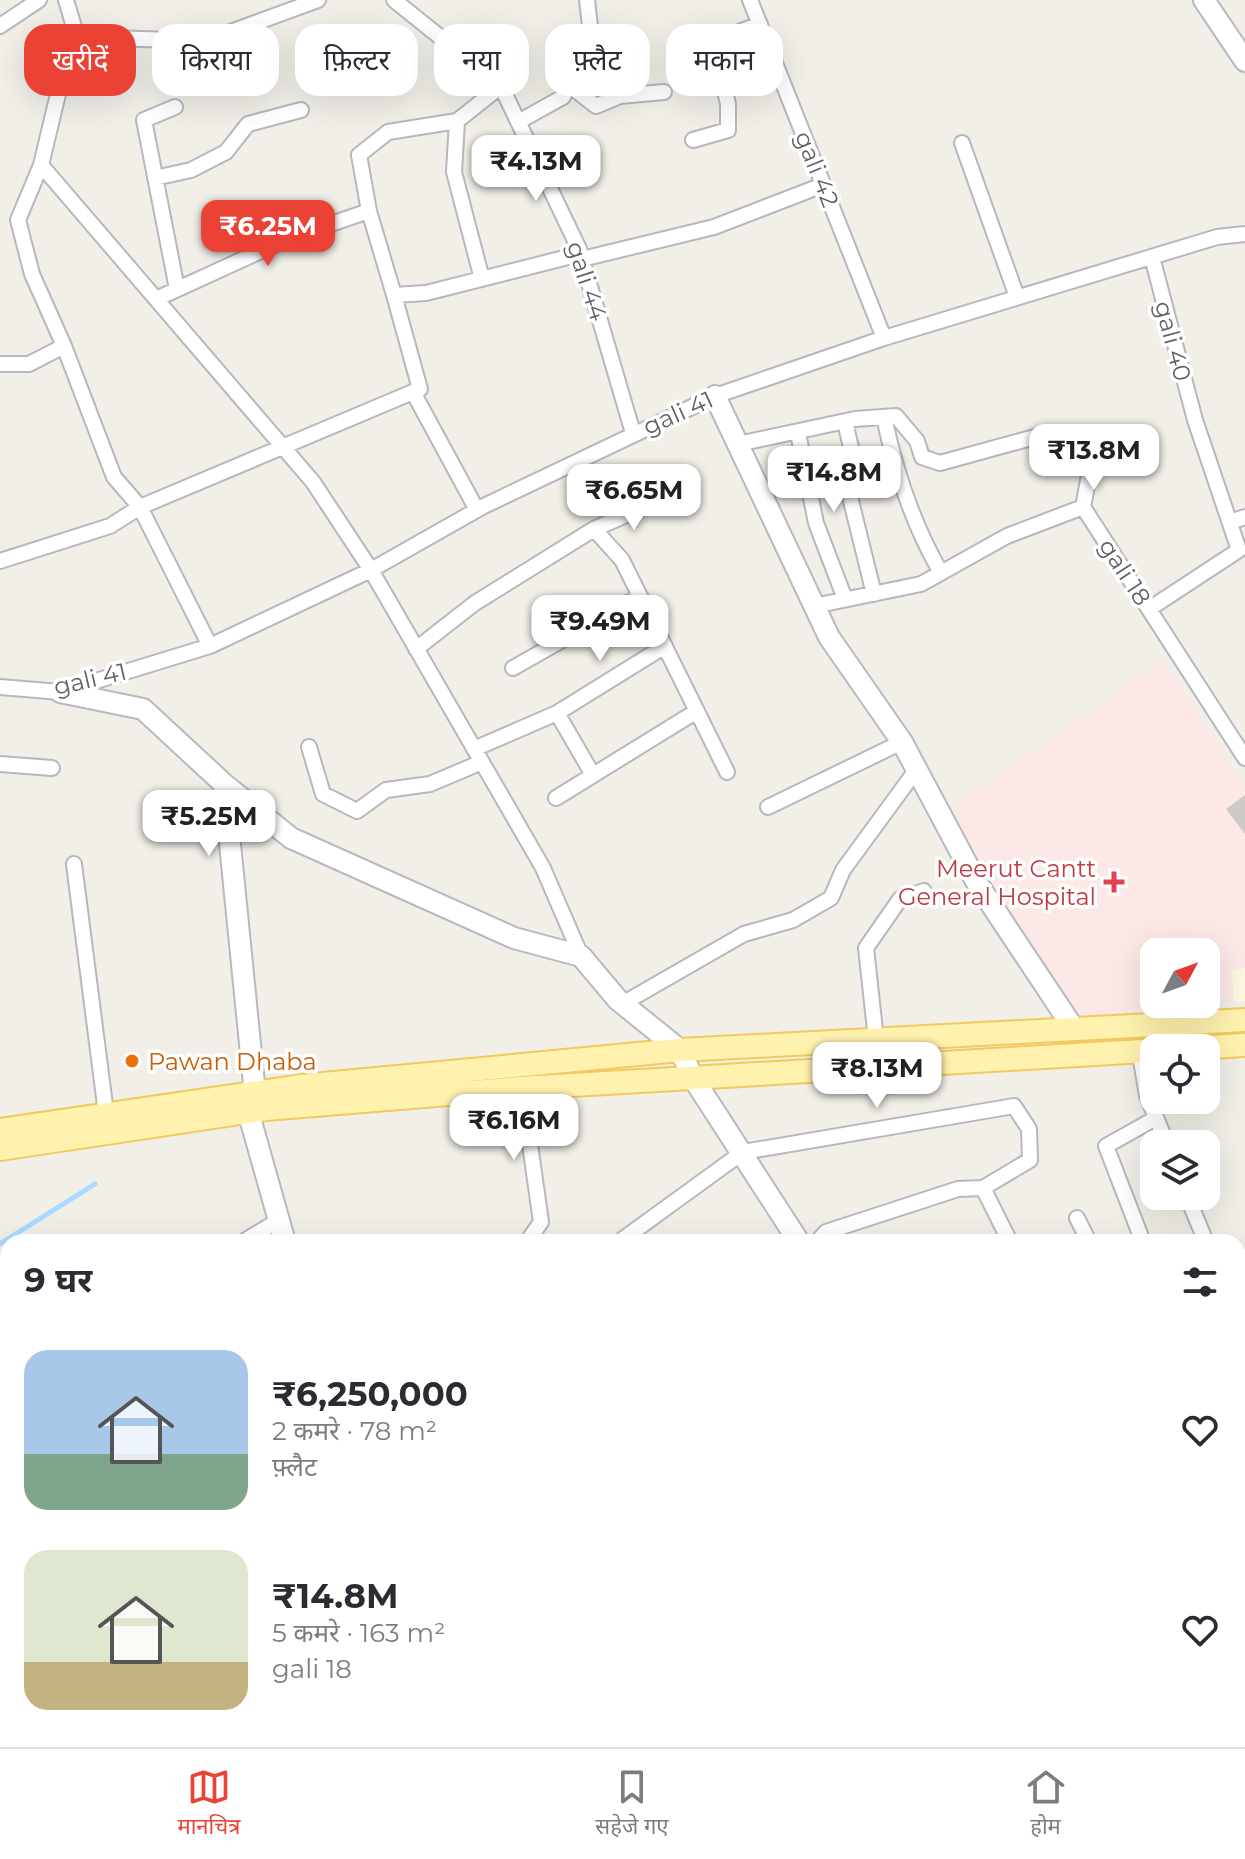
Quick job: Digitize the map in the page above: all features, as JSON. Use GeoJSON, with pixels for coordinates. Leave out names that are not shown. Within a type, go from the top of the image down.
{"type":"FeatureCollection","features":[{"type":"Feature","properties":{"kind":"main road"},"geometry":{"type":"LineString","coordinates":[[0,1149],[252,1102],[302,1086],[680,1050],[1245,1020]]}},
{"type":"Feature","properties":{"kind":"main road"},"geometry":{"type":"LineString","coordinates":[[0,1130],[106,1113],[252,1102],[693,1078],[1139,1048],[1245,1045]]}},
{"type":"Feature","properties":{"kind":"street"},"geometry":{"type":"LineString","coordinates":[[0,26],[39,0]]}},
{"type":"Feature","properties":{"kind":"street"},"geometry":{"type":"LineString","coordinates":[[66,0],[73,24]]}},
{"type":"Feature","properties":{"kind":"street"},"geometry":{"type":"LineString","coordinates":[[136,39],[206,41],[318,0]]}},
{"type":"Feature","properties":{"kind":"street","name":"gali 44"},"geometry":{"type":"LineString","coordinates":[[394,0],[434,32]]}},
{"type":"Feature","properties":{"kind":"street"},"geometry":{"type":"LineString","coordinates":[[587,0],[590,24]]}},
{"type":"Feature","properties":{"kind":"street","name":"gali 42"},"geometry":{"type":"LineString","coordinates":[[750,0],[760,24]]}},
{"type":"Feature","properties":{"kind":"street"},"geometry":{"type":"LineString","coordinates":[[1204,0],[1245,61]]}},
{"type":"Feature","properties":{"kind":"street","name":"gali 42"},"geometry":{"type":"LineString","coordinates":[[783,83],[884,338]]}},
{"type":"Feature","properties":{"kind":"street"},"geometry":{"type":"LineString","coordinates":[[650,93],[664,92]]}},
{"type":"Feature","properties":{"kind":"street"},"geometry":{"type":"LineString","coordinates":[[58,96],[41,165],[18,220],[32,274],[64,346],[114,477],[140,507],[210,646]]}},
{"type":"Feature","properties":{"kind":"street"},"geometry":{"type":"LineString","coordinates":[[0,561],[110,526],[140,507],[420,389],[369,211],[359,155],[388,132],[457,121],[488,96]]}},
{"type":"Feature","properties":{"kind":"street","name":"gali 44"},"geometry":{"type":"LineString","coordinates":[[506,96],[581,256],[633,433]]}},
{"type":"Feature","properties":{"kind":"street"},"geometry":{"type":"LineString","coordinates":[[518,122],[564,96]]}},
{"type":"Feature","properties":{"kind":"street"},"geometry":{"type":"LineString","coordinates":[[583,96],[596,106],[620,96]]}},
{"type":"Feature","properties":{"kind":"street"},"geometry":{"type":"LineString","coordinates":[[693,140],[728,130],[726,96]]}},
{"type":"Feature","properties":{"kind":"street"},"geometry":{"type":"LineString","coordinates":[[175,107],[144,120],[177,289]]}},
{"type":"Feature","properties":{"kind":"street"},"geometry":{"type":"LineString","coordinates":[[155,178],[191,170],[226,152],[248,124],[301,110]]}},
{"type":"Feature","properties":{"kind":"street"},"geometry":{"type":"LineString","coordinates":[[457,121],[454,172],[482,279]]}},
{"type":"Feature","properties":{"kind":"street"},"geometry":{"type":"LineString","coordinates":[[962,143],[1017,297]]}},
{"type":"Feature","properties":{"kind":"street"},"geometry":{"type":"LineString","coordinates":[[41,165],[313,482],[371,570],[543,868],[581,956],[622,1004],[680,1050],[693,1078],[794,1234]]}},
{"type":"Feature","properties":{"kind":"street"},"geometry":{"type":"LineString","coordinates":[[394,295],[426,293],[714,227],[823,185]]}},
{"type":"Feature","properties":{"kind":"street"},"geometry":{"type":"LineString","coordinates":[[156,299],[287,239],[369,211]]}},
{"type":"Feature","properties":{"kind":"street","name":"gali 41"},"geometry":{"type":"LineString","coordinates":[[0,687],[60,692],[210,646],[371,570],[477,510],[715,396],[884,338],[1017,297],[1217,237],[1245,234]]}},
{"type":"Feature","properties":{"kind":"street","name":"gali 40"},"geometry":{"type":"LineString","coordinates":[[1149,609],[1239,550],[1195,420],[1152,257]]}},
{"type":"Feature","properties":{"kind":"street"},"geometry":{"type":"LineString","coordinates":[[0,364],[29,364],[64,346]]}},
{"type":"Feature","properties":{"kind":"street"},"geometry":{"type":"LineString","coordinates":[[413,392],[477,510]]}},
{"type":"Feature","properties":{"kind":"street"},"geometry":{"type":"LineString","coordinates":[[715,396],[829,637],[902,742],[977,883],[1074,1029]]}},
{"type":"Feature","properties":{"kind":"street"},"geometry":{"type":"LineString","coordinates":[[738,444],[845,422],[896,416],[917,441],[922,457],[940,463],[1042,435],[1079,438],[1091,465],[1083,507],[1007,536],[921,584],[814,606]]}},
{"type":"Feature","properties":{"kind":"street"},"geometry":{"type":"LineString","coordinates":[[884,417],[891,452],[916,521],[941,573]]}},
{"type":"Feature","properties":{"kind":"street"},"geometry":{"type":"LineString","coordinates":[[845,422],[853,456],[851,501],[874,594]]}},
{"type":"Feature","properties":{"kind":"street"},"geometry":{"type":"LineString","coordinates":[[798,433],[816,523],[845,599]]}},
{"type":"Feature","properties":{"kind":"street"},"geometry":{"type":"LineString","coordinates":[[416,649],[475,603],[594,529],[658,501]]}},
{"type":"Feature","properties":{"kind":"street","name":"gali 18"},"geometry":{"type":"LineString","coordinates":[[1083,507],[1245,758]]}},
{"type":"Feature","properties":{"kind":"street"},"geometry":{"type":"LineString","coordinates":[[1230,522],[1245,517]]}},
{"type":"Feature","properties":{"kind":"street"},"geometry":{"type":"LineString","coordinates":[[594,529],[622,560],[727,772]]}},
{"type":"Feature","properties":{"kind":"street"},"geometry":{"type":"LineString","coordinates":[[513,668],[640,596]]}},
{"type":"Feature","properties":{"kind":"street"},"geometry":{"type":"LineString","coordinates":[[309,747],[323,794],[357,811],[386,790],[430,784],[557,713],[665,646]]}},
{"type":"Feature","properties":{"kind":"street"},"geometry":{"type":"LineString","coordinates":[[60,692],[143,709],[224,784],[291,838],[514,938],[581,956]]}},
{"type":"Feature","properties":{"kind":"street"},"geometry":{"type":"LineString","coordinates":[[556,798],[697,711]]}},
{"type":"Feature","properties":{"kind":"street"},"geometry":{"type":"LineString","coordinates":[[557,713],[593,775]]}},
{"type":"Feature","properties":{"kind":"street"},"geometry":{"type":"LineString","coordinates":[[768,807],[902,742]]}},
{"type":"Feature","properties":{"kind":"street"},"geometry":{"type":"LineString","coordinates":[[0,764],[52,768]]}},
{"type":"Feature","properties":{"kind":"street"},"geometry":{"type":"LineString","coordinates":[[622,1004],[744,934],[793,920],[831,898],[843,870],[917,769]]}},
{"type":"Feature","properties":{"kind":"street"},"geometry":{"type":"LineString","coordinates":[[224,784],[252,1102],[283,1234]]}},
{"type":"Feature","properties":{"kind":"street"},"geometry":{"type":"LineString","coordinates":[[74,864],[106,1113]]}},
{"type":"Feature","properties":{"kind":"street"},"geometry":{"type":"LineString","coordinates":[[876,1039],[866,948],[900,899],[924,891]]}},
{"type":"Feature","properties":{"kind":"street"},"geometry":{"type":"LineString","coordinates":[[1139,1048],[1147,1096],[1161,1130]]}},
{"type":"Feature","properties":{"kind":"street"},"geometry":{"type":"LineString","coordinates":[[522,1088],[541,1222],[533,1234]]}},
{"type":"Feature","properties":{"kind":"street"},"geometry":{"type":"LineString","coordinates":[[630,1234],[743,1152],[1014,1106],[1029,1129],[1030,1160],[983,1188],[958,1189],[824,1234]]}},
{"type":"Feature","properties":{"kind":"street"},"geometry":{"type":"LineString","coordinates":[[1140,1234],[1106,1146],[1156,1118]]}},
{"type":"Feature","properties":{"kind":"street"},"geometry":{"type":"LineString","coordinates":[[983,1188],[1006,1234]]}},
{"type":"Feature","properties":{"kind":"street"},"geometry":{"type":"LineString","coordinates":[[1193,1210],[1203,1234]]}},
{"type":"Feature","properties":{"kind":"street"},"geometry":{"type":"LineString","coordinates":[[1077,1218],[1085,1234]]}},
{"type":"Feature","properties":{"kind":"street"},"geometry":{"type":"LineString","coordinates":[[256,1234],[279,1220]]}},
{"type":"Feature","properties":{"kind":"shaded area","name":"Meerut Cantt General Hospital"},"geometry":{"type":"Polygon","coordinates":[[[1164,660],[1245,786],[1245,968],[1231,969],[1234,1002],[1220,1003],[1220,938],[1140,938],[1140,1011],[1058,1019],[945,813],[1164,660]]]}},
{"type":"Feature","properties":{"kind":"shaded area"},"geometry":{"type":"Polygon","coordinates":[[[1245,968],[1245,1001],[1234,1002],[1231,969],[1245,968]]]}},
{"type":"Feature","properties":{"kind":"building"},"geometry":{"type":"Polygon","coordinates":[[[1245,795],[1245,834],[1226,809],[1245,795]]]}},
{"type":"Feature","properties":{"kind":"waterway"},"geometry":{"type":"LineString","coordinates":[[16,1234],[95,1184]]}},
{"type":"Feature","properties":{"kind":"place","name":"Meerut Cantt General Hospital"},"geometry":{"type":"Point","coordinates":[1114,882]}},
{"type":"Feature","properties":{"kind":"place","name":"Pawan Dhaba"},"geometry":{"type":"Point","coordinates":[132,1061]}}]}
